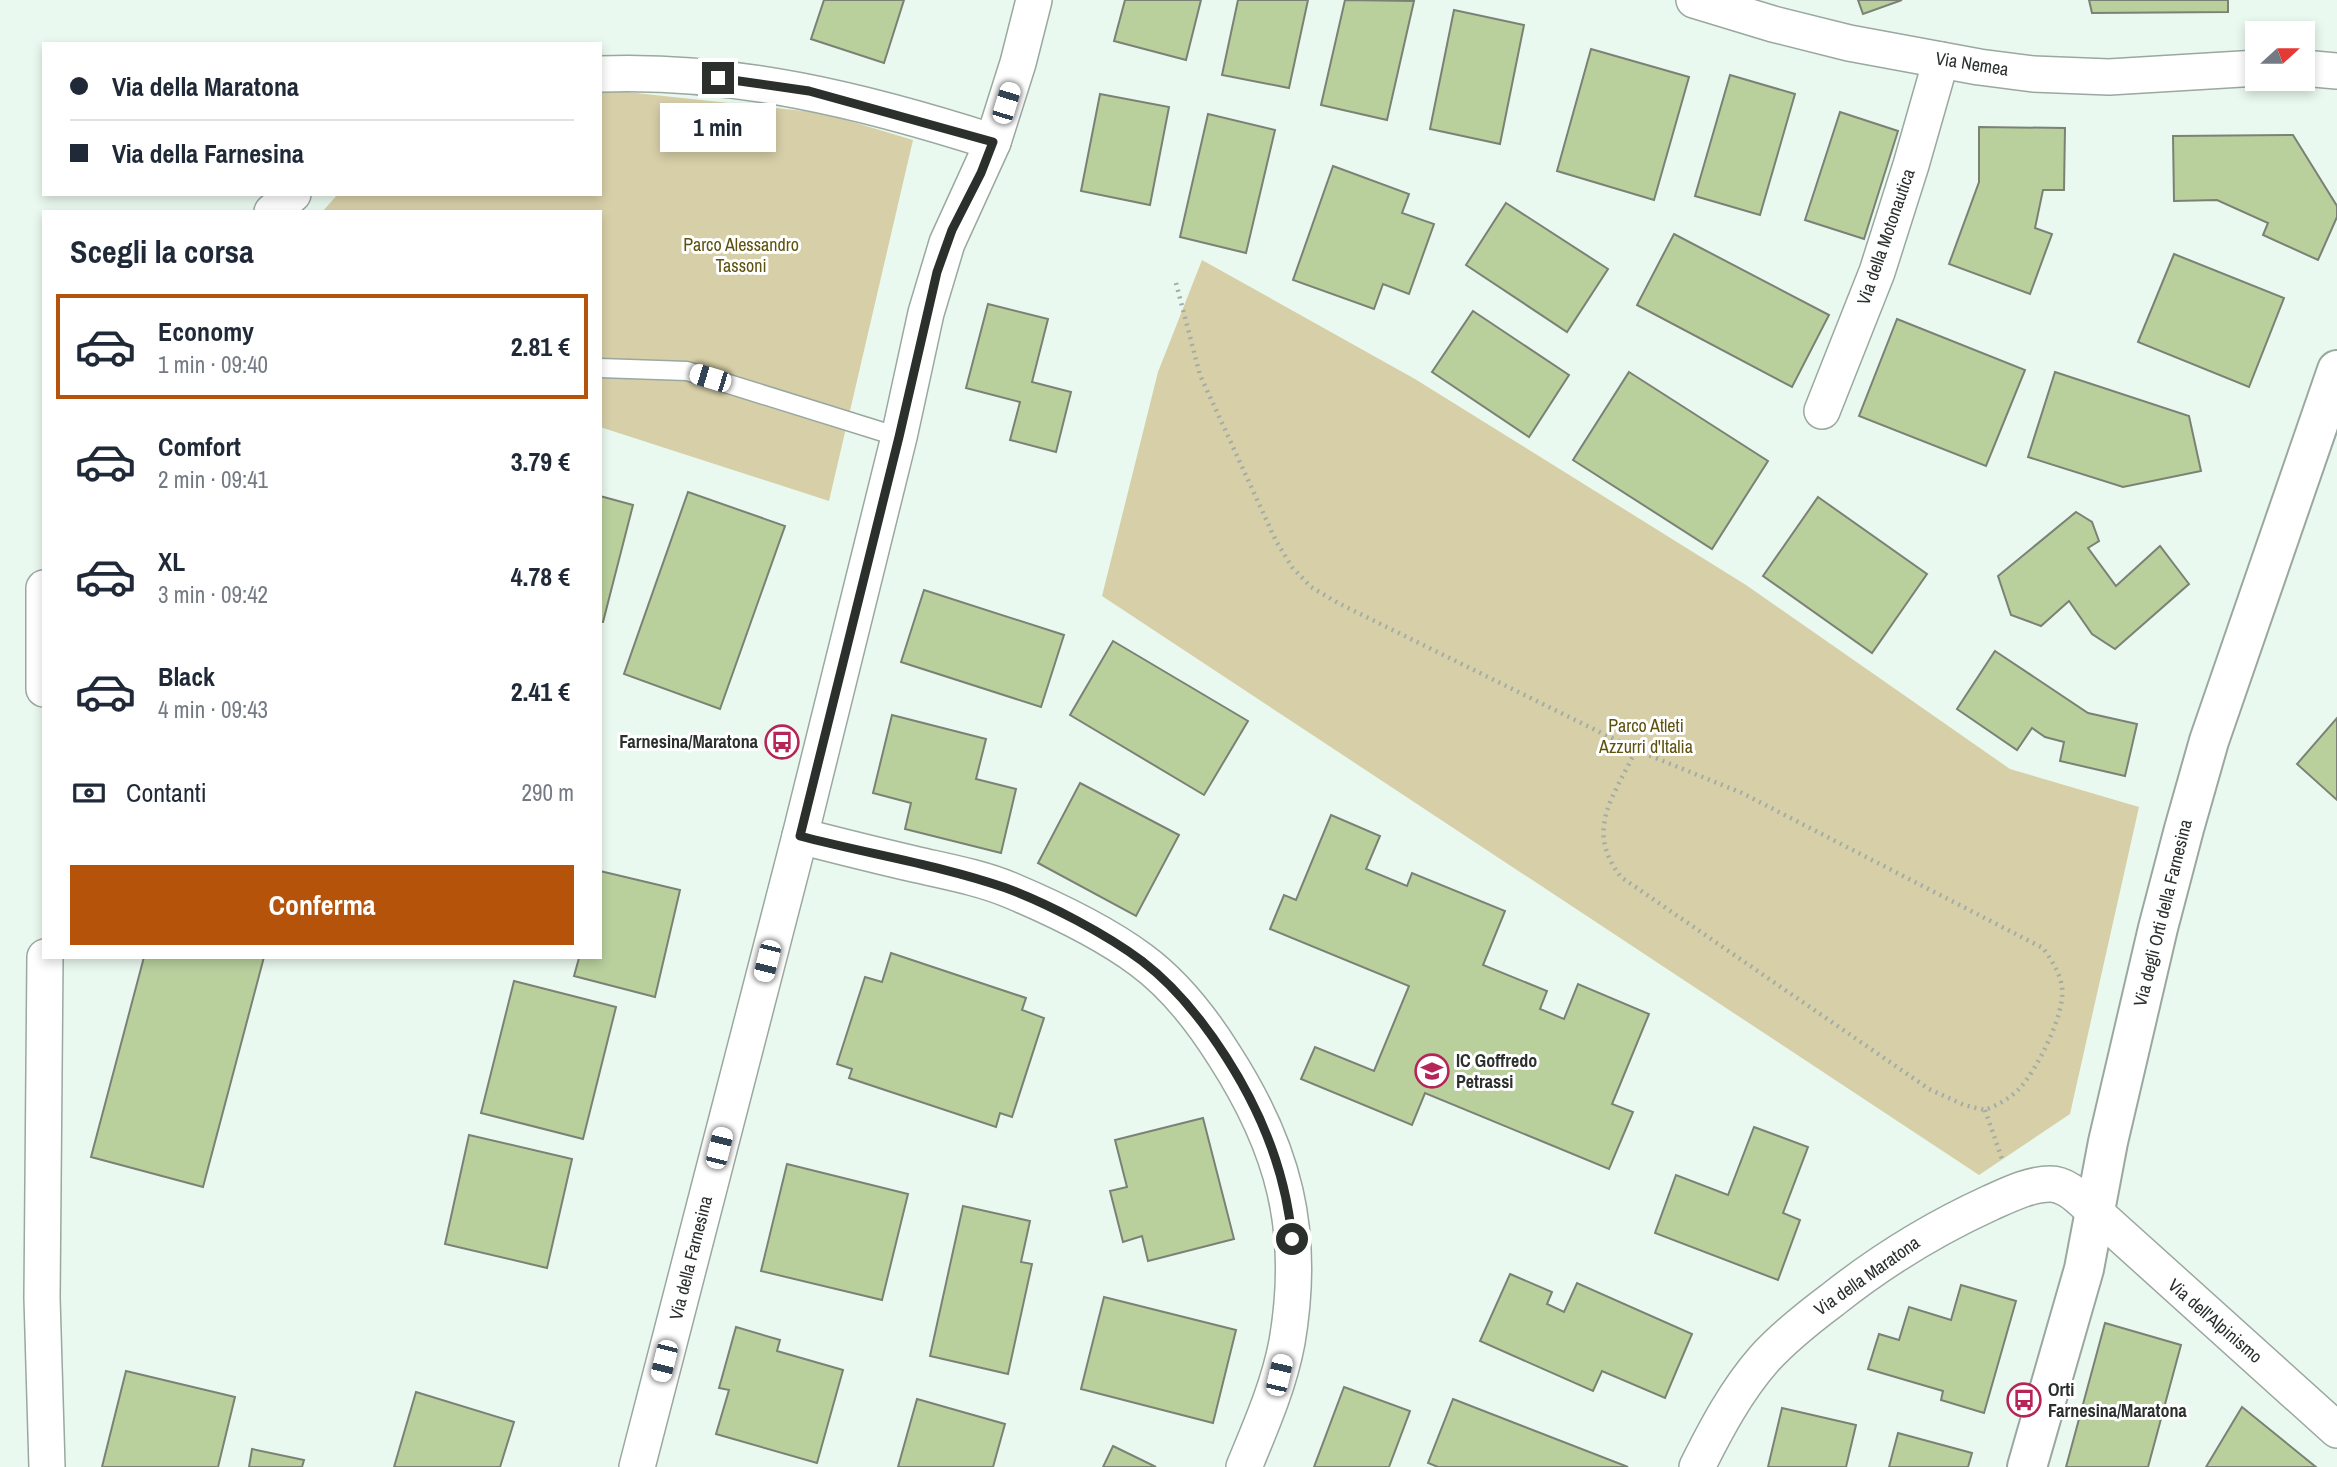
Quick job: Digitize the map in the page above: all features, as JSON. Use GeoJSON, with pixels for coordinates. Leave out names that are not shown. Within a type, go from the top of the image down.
{"type":"FeatureCollection","features":[{"type":"Feature","properties":{"kind":"street","name":"Via della Farnesina"},"geometry":{"type":"LineString","coordinates":[[637,1467],[800,836],[899,437],[926,313],[943,254],[993,142],[1018,63],[1034,0]]}},
{"type":"Feature","properties":{"kind":"street","name":"Via Nemea"},"geometry":{"type":"LineString","coordinates":[[1705,1],[1773,24],[1849,43],[2033,74],[2168,75],[2245,69]]}},
{"type":"Feature","properties":{"kind":"street","name":"Via della Motonautica"},"geometry":{"type":"LineString","coordinates":[[1822,411],[1877,272],[1941,60]]}},
{"type":"Feature","properties":{"kind":"street"},"geometry":{"type":"LineString","coordinates":[[2315,69],[2337,71]]}},
{"type":"Feature","properties":{"kind":"street"},"geometry":{"type":"LineString","coordinates":[[602,75],[672,73],[782,86],[893,113],[993,142]]}},
{"type":"Feature","properties":{"kind":"street"},"geometry":{"type":"LineString","coordinates":[[274,210],[291,196]]}},
{"type":"Feature","properties":{"kind":"street","name":"Via degli Orti della Farnesina"},"geometry":{"type":"LineString","coordinates":[[2028,1467],[2084,1269],[2094,1211],[2158,928],[2205,754],[2337,370]]}},
{"type":"Feature","properties":{"kind":"street"},"geometry":{"type":"LineString","coordinates":[[800,836],[959,874],[1007,889],[1052,909],[1141,960],[1172,988],[1208,1029],[1242,1080],[1269,1137],[1285,1190],[1292,1239],[1292,1287],[1287,1341],[1279,1375],[1244,1467]]}},
{"type":"Feature","properties":{"kind":"street"},"geometry":{"type":"LineString","coordinates":[[45,959],[42,1298],[47,1467]]}},
{"type":"Feature","properties":{"kind":"street","name":"Via della Maratona"},"geometry":{"type":"LineString","coordinates":[[1697,1467],[1743,1387],[1765,1359],[1804,1321],[1890,1257],[1947,1224],[2014,1193],[2048,1184],[2067,1189],[2094,1211]]}},
{"type":"Feature","properties":{"kind":"street","name":"Via dell'Alpinismo"},"geometry":{"type":"LineString","coordinates":[[2094,1211],[2337,1430]]}},
{"type":"Feature","properties":{"kind":"lane"},"geometry":{"type":"LineString","coordinates":[[602,368],[687,371],[899,437]]}},
{"type":"Feature","properties":{"kind":"path"},"geometry":{"type":"LineString","coordinates":[[1176,283],[1200,375],[1276,541],[1292,567],[1311,587],[1338,603],[1636,750],[1742,793],[2043,948],[2051,959],[2062,987],[2058,1014],[2045,1049],[2018,1089],[1985,1110],[1964,1105],[1929,1089],[1622,877],[1612,865],[1606,851],[1603,818],[1636,750]]}},
{"type":"Feature","properties":{"kind":"path"},"geometry":{"type":"LineString","coordinates":[[1985,1110],[2014,1193]]}},
{"type":"Feature","properties":{"kind":"green space","name":"Parco Alessandro Tassoni"},"geometry":{"type":"Polygon","coordinates":[[[602,92],[823,113],[913,140],[829,501],[602,428],[602,210],[324,210],[336,196],[602,196],[602,92]]]}},
{"type":"Feature","properties":{"kind":"green space","name":"Parco Atleti Azzurri d'Italia"},"geometry":{"type":"Polygon","coordinates":[[[1202,260],[1415,379],[1746,585],[2010,769],[2139,807],[2070,1114],[1979,1175],[1102,596],[1158,372],[1202,260]]]}},
{"type":"Feature","properties":{"kind":"building"},"geometry":{"type":"Polygon","coordinates":[[[824,0],[904,0],[884,63],[811,39],[824,0]]]}},
{"type":"Feature","properties":{"kind":"building"},"geometry":{"type":"Polygon","coordinates":[[[1125,0],[1201,0],[1186,60],[1114,41],[1125,0]]]}},
{"type":"Feature","properties":{"kind":"building"},"geometry":{"type":"Polygon","coordinates":[[[1238,0],[1308,0],[1289,88],[1222,75],[1238,0]]]}},
{"type":"Feature","properties":{"kind":"building"},"geometry":{"type":"Polygon","coordinates":[[[1345,0],[1414,1],[1387,120],[1321,105],[1345,0]]]}},
{"type":"Feature","properties":{"kind":"building"},"geometry":{"type":"Polygon","coordinates":[[[1858,0],[1902,0],[1863,14],[1858,0]]]}},
{"type":"Feature","properties":{"kind":"building"},"geometry":{"type":"Polygon","coordinates":[[[2089,0],[2228,0],[2228,12],[2092,13],[2089,0]]]}},
{"type":"Feature","properties":{"kind":"building"},"geometry":{"type":"Polygon","coordinates":[[[1454,10],[1524,25],[1500,144],[1430,129],[1454,10]]]}},
{"type":"Feature","properties":{"kind":"building"},"geometry":{"type":"Polygon","coordinates":[[[1591,49],[1689,77],[1654,200],[1557,171],[1591,49]]]}},
{"type":"Feature","properties":{"kind":"building"},"geometry":{"type":"Polygon","coordinates":[[[1730,75],[1795,94],[1760,215],[1695,196],[1730,75]]]}},
{"type":"Feature","properties":{"kind":"building"},"geometry":{"type":"Polygon","coordinates":[[[1100,94],[1169,107],[1150,205],[1081,191],[1100,94]]]}},
{"type":"Feature","properties":{"kind":"building"},"geometry":{"type":"Polygon","coordinates":[[[1840,112],[1898,131],[1864,239],[1805,220],[1840,112]]]}},
{"type":"Feature","properties":{"kind":"building"},"geometry":{"type":"Polygon","coordinates":[[[1208,114],[1275,130],[1246,253],[1180,237],[1208,114]]]}},
{"type":"Feature","properties":{"kind":"building"},"geometry":{"type":"Polygon","coordinates":[[[1979,127],[2065,128],[2064,190],[2043,190],[2035,228],[2052,234],[2030,294],[1949,264],[1979,182],[1979,127]]]}},
{"type":"Feature","properties":{"kind":"building"},"geometry":{"type":"Polygon","coordinates":[[[2293,135],[2337,206],[2337,217],[2318,260],[2263,235],[2268,223],[2217,200],[2174,201],[2173,136],[2293,135]]]}},
{"type":"Feature","properties":{"kind":"building"},"geometry":{"type":"Polygon","coordinates":[[[1333,166],[1409,194],[1402,213],[1434,224],[1409,294],[1383,284],[1374,309],[1293,280],[1333,166]]]}},
{"type":"Feature","properties":{"kind":"building"},"geometry":{"type":"Polygon","coordinates":[[[1506,203],[1608,269],[1567,332],[1466,265],[1506,203]]]}},
{"type":"Feature","properties":{"kind":"building"},"geometry":{"type":"Polygon","coordinates":[[[1674,234],[1829,315],[1792,387],[1637,305],[1674,234]]]}},
{"type":"Feature","properties":{"kind":"building"},"geometry":{"type":"Polygon","coordinates":[[[2174,254],[2284,298],[2249,387],[2138,342],[2174,254]]]}},
{"type":"Feature","properties":{"kind":"building"},"geometry":{"type":"Polygon","coordinates":[[[988,304],[1048,319],[1032,382],[1071,392],[1056,452],[1010,440],[1020,402],[966,388],[988,304]]]}},
{"type":"Feature","properties":{"kind":"building"},"geometry":{"type":"Polygon","coordinates":[[[1473,311],[1569,375],[1529,437],[1432,372],[1473,311]]]}},
{"type":"Feature","properties":{"kind":"building"},"geometry":{"type":"Polygon","coordinates":[[[1897,319],[2025,370],[1986,466],[1859,416],[1897,319]]]}},
{"type":"Feature","properties":{"kind":"building"},"geometry":{"type":"Polygon","coordinates":[[[1629,372],[1768,461],[1712,549],[1573,460],[1629,372]]]}},
{"type":"Feature","properties":{"kind":"building"},"geometry":{"type":"Polygon","coordinates":[[[2055,372],[2189,416],[2201,471],[2123,487],[2028,457],[2055,372]]]}},
{"type":"Feature","properties":{"kind":"building"},"geometry":{"type":"Polygon","coordinates":[[[688,492],[785,526],[720,709],[624,674],[688,492]]]}},
{"type":"Feature","properties":{"kind":"building"},"geometry":{"type":"Polygon","coordinates":[[[602,497],[633,505],[602,622],[602,497]]]}},
{"type":"Feature","properties":{"kind":"building"},"geometry":{"type":"Polygon","coordinates":[[[1818,497],[1927,574],[1872,653],[1763,576],[1818,497]]]}},
{"type":"Feature","properties":{"kind":"building"},"geometry":{"type":"Polygon","coordinates":[[[2076,512],[2092,522],[2099,541],[2088,548],[2116,586],[2160,546],[2189,584],[2115,649],[2092,634],[2069,601],[2041,626],[2011,615],[1998,576],[2076,512]]]}},
{"type":"Feature","properties":{"kind":"building"},"geometry":{"type":"Polygon","coordinates":[[[924,590],[1064,635],[1041,707],[901,662],[924,590]]]}},
{"type":"Feature","properties":{"kind":"building"},"geometry":{"type":"Polygon","coordinates":[[[1113,641],[1248,721],[1204,795],[1070,715],[1113,641]]]}},
{"type":"Feature","properties":{"kind":"building"},"geometry":{"type":"Polygon","coordinates":[[[1995,651],[2088,713],[2137,724],[2125,776],[2060,761],[2064,742],[2045,737],[2032,728],[2017,750],[1957,709],[1995,651]]]}},
{"type":"Feature","properties":{"kind":"building"},"geometry":{"type":"Polygon","coordinates":[[[892,715],[986,739],[976,779],[1016,789],[1001,853],[905,829],[911,803],[873,793],[892,715]]]}},
{"type":"Feature","properties":{"kind":"building"},"geometry":{"type":"Polygon","coordinates":[[[2337,718],[2337,800],[2297,764],[2337,718]]]}},
{"type":"Feature","properties":{"kind":"building"},"geometry":{"type":"Polygon","coordinates":[[[1080,783],[1179,835],[1136,916],[1038,863],[1080,783]]]}},
{"type":"Feature","properties":{"kind":"building"},"geometry":{"type":"Polygon","coordinates":[[[1331,815],[1380,836],[1366,869],[1407,886],[1412,873],[1505,911],[1483,965],[1547,991],[1540,1009],[1564,1019],[1578,984],[1649,1014],[1612,1104],[1633,1112],[1609,1169],[1425,1093],[1412,1125],[1301,1079],[1315,1047],[1374,1071],[1409,986],[1270,929],[1284,895],[1296,900],[1331,815]]]}},
{"type":"Feature","properties":{"kind":"building"},"geometry":{"type":"Polygon","coordinates":[[[602,871],[680,890],[655,997],[574,976],[579,959],[602,959],[602,871]]]}},
{"type":"Feature","properties":{"kind":"building"},"geometry":{"type":"Polygon","coordinates":[[[891,953],[1026,998],[1022,1010],[1044,1018],[1012,1117],[1000,1113],[996,1127],[849,1078],[852,1069],[837,1064],[865,977],[882,982],[891,953]]]}},
{"type":"Feature","properties":{"kind":"building"},"geometry":{"type":"Polygon","coordinates":[[[143,959],[263,959],[203,1187],[91,1157],[143,959]]]}},
{"type":"Feature","properties":{"kind":"building"},"geometry":{"type":"Polygon","coordinates":[[[514,981],[616,1007],[583,1139],[481,1113],[514,981]]]}},
{"type":"Feature","properties":{"kind":"building"},"geometry":{"type":"Polygon","coordinates":[[[1203,1118],[1234,1239],[1148,1261],[1142,1236],[1123,1242],[1110,1191],[1127,1187],[1115,1140],[1203,1118]]]}},
{"type":"Feature","properties":{"kind":"building"},"geometry":{"type":"Polygon","coordinates":[[[1754,1127],[1808,1147],[1783,1213],[1800,1220],[1778,1280],[1655,1233],[1676,1175],[1728,1195],[1754,1127]]]}},
{"type":"Feature","properties":{"kind":"building"},"geometry":{"type":"Polygon","coordinates":[[[469,1135],[572,1159],[547,1268],[445,1244],[469,1135]]]}},
{"type":"Feature","properties":{"kind":"building"},"geometry":{"type":"Polygon","coordinates":[[[787,1164],[908,1194],[882,1300],[761,1271],[787,1164]]]}},
{"type":"Feature","properties":{"kind":"building"},"geometry":{"type":"Polygon","coordinates":[[[963,1206],[1030,1221],[1021,1262],[1032,1264],[1008,1374],[930,1356],[963,1206]]]}},
{"type":"Feature","properties":{"kind":"building"},"geometry":{"type":"Polygon","coordinates":[[[1510,1274],[1552,1292],[1547,1304],[1564,1312],[1577,1283],[1692,1334],[1665,1398],[1602,1371],[1593,1391],[1480,1341],[1510,1274]]]}},
{"type":"Feature","properties":{"kind":"building"},"geometry":{"type":"Polygon","coordinates":[[[1961,1285],[2016,1301],[1984,1413],[1941,1400],[1943,1391],[1868,1369],[1879,1334],[1899,1340],[1909,1307],[1951,1320],[1961,1285]]]}},
{"type":"Feature","properties":{"kind":"building"},"geometry":{"type":"Polygon","coordinates":[[[1104,1297],[1236,1330],[1213,1423],[1081,1389],[1104,1297]]]}},
{"type":"Feature","properties":{"kind":"building"},"geometry":{"type":"Polygon","coordinates":[[[2105,1323],[2181,1345],[2148,1467],[2066,1467],[2105,1323]]]}},
{"type":"Feature","properties":{"kind":"building"},"geometry":{"type":"Polygon","coordinates":[[[736,1327],[780,1340],[777,1351],[843,1370],[817,1463],[716,1434],[729,1390],[719,1388],[736,1327]]]}},
{"type":"Feature","properties":{"kind":"building"},"geometry":{"type":"Polygon","coordinates":[[[126,1371],[235,1397],[218,1467],[102,1467],[126,1371]]]}},
{"type":"Feature","properties":{"kind":"building"},"geometry":{"type":"Polygon","coordinates":[[[1344,1387],[1410,1411],[1389,1467],[1314,1467],[1344,1387]]]}},
{"type":"Feature","properties":{"kind":"building"},"geometry":{"type":"Polygon","coordinates":[[[416,1392],[514,1422],[500,1467],[394,1467],[416,1392]]]}},
{"type":"Feature","properties":{"kind":"building"},"geometry":{"type":"Polygon","coordinates":[[[917,1399],[1005,1424],[993,1467],[898,1467],[917,1399]]]}},
{"type":"Feature","properties":{"kind":"building"},"geometry":{"type":"Polygon","coordinates":[[[1453,1399],[1628,1467],[1438,1467],[1428,1463],[1453,1399]]]}},
{"type":"Feature","properties":{"kind":"building"},"geometry":{"type":"Polygon","coordinates":[[[2242,1407],[2316,1467],[2206,1467],[2242,1407]]]}},
{"type":"Feature","properties":{"kind":"building"},"geometry":{"type":"Polygon","coordinates":[[[1782,1408],[1856,1425],[1846,1467],[1768,1467],[1782,1408]]]}},
{"type":"Feature","properties":{"kind":"building"},"geometry":{"type":"Polygon","coordinates":[[[1898,1433],[1972,1453],[1968,1467],[1889,1467],[1898,1433]]]}},
{"type":"Feature","properties":{"kind":"building"},"geometry":{"type":"Polygon","coordinates":[[[1113,1446],[1156,1467],[1103,1467],[1113,1446]]]}},
{"type":"Feature","properties":{"kind":"building"},"geometry":{"type":"Polygon","coordinates":[[[252,1449],[304,1460],[302,1467],[249,1467],[252,1449]]]}},
{"type":"Feature","properties":{"kind":"place","name":"Farnesina/Maratona"},"geometry":{"type":"Point","coordinates":[782,742]}},
{"type":"Feature","properties":{"kind":"place","name":"IC Goffredo Petrassi"},"geometry":{"type":"Point","coordinates":[1432,1071]}},
{"type":"Feature","properties":{"kind":"place","name":"Orti Farnesina/Maratona"},"geometry":{"type":"Point","coordinates":[2024,1400]}},
{"type":"Feature","properties":{"kind":"route"},"geometry":{"type":"LineString","coordinates":[[718,78],[809,91],[993,142],[981,173],[952,230],[937,272],[800,836],[959,874],[1007,889],[1052,909],[1141,960],[1187,1004],[1208,1029],[1242,1080],[1263,1122],[1278,1165],[1290,1211],[1292,1239]]}}]}
